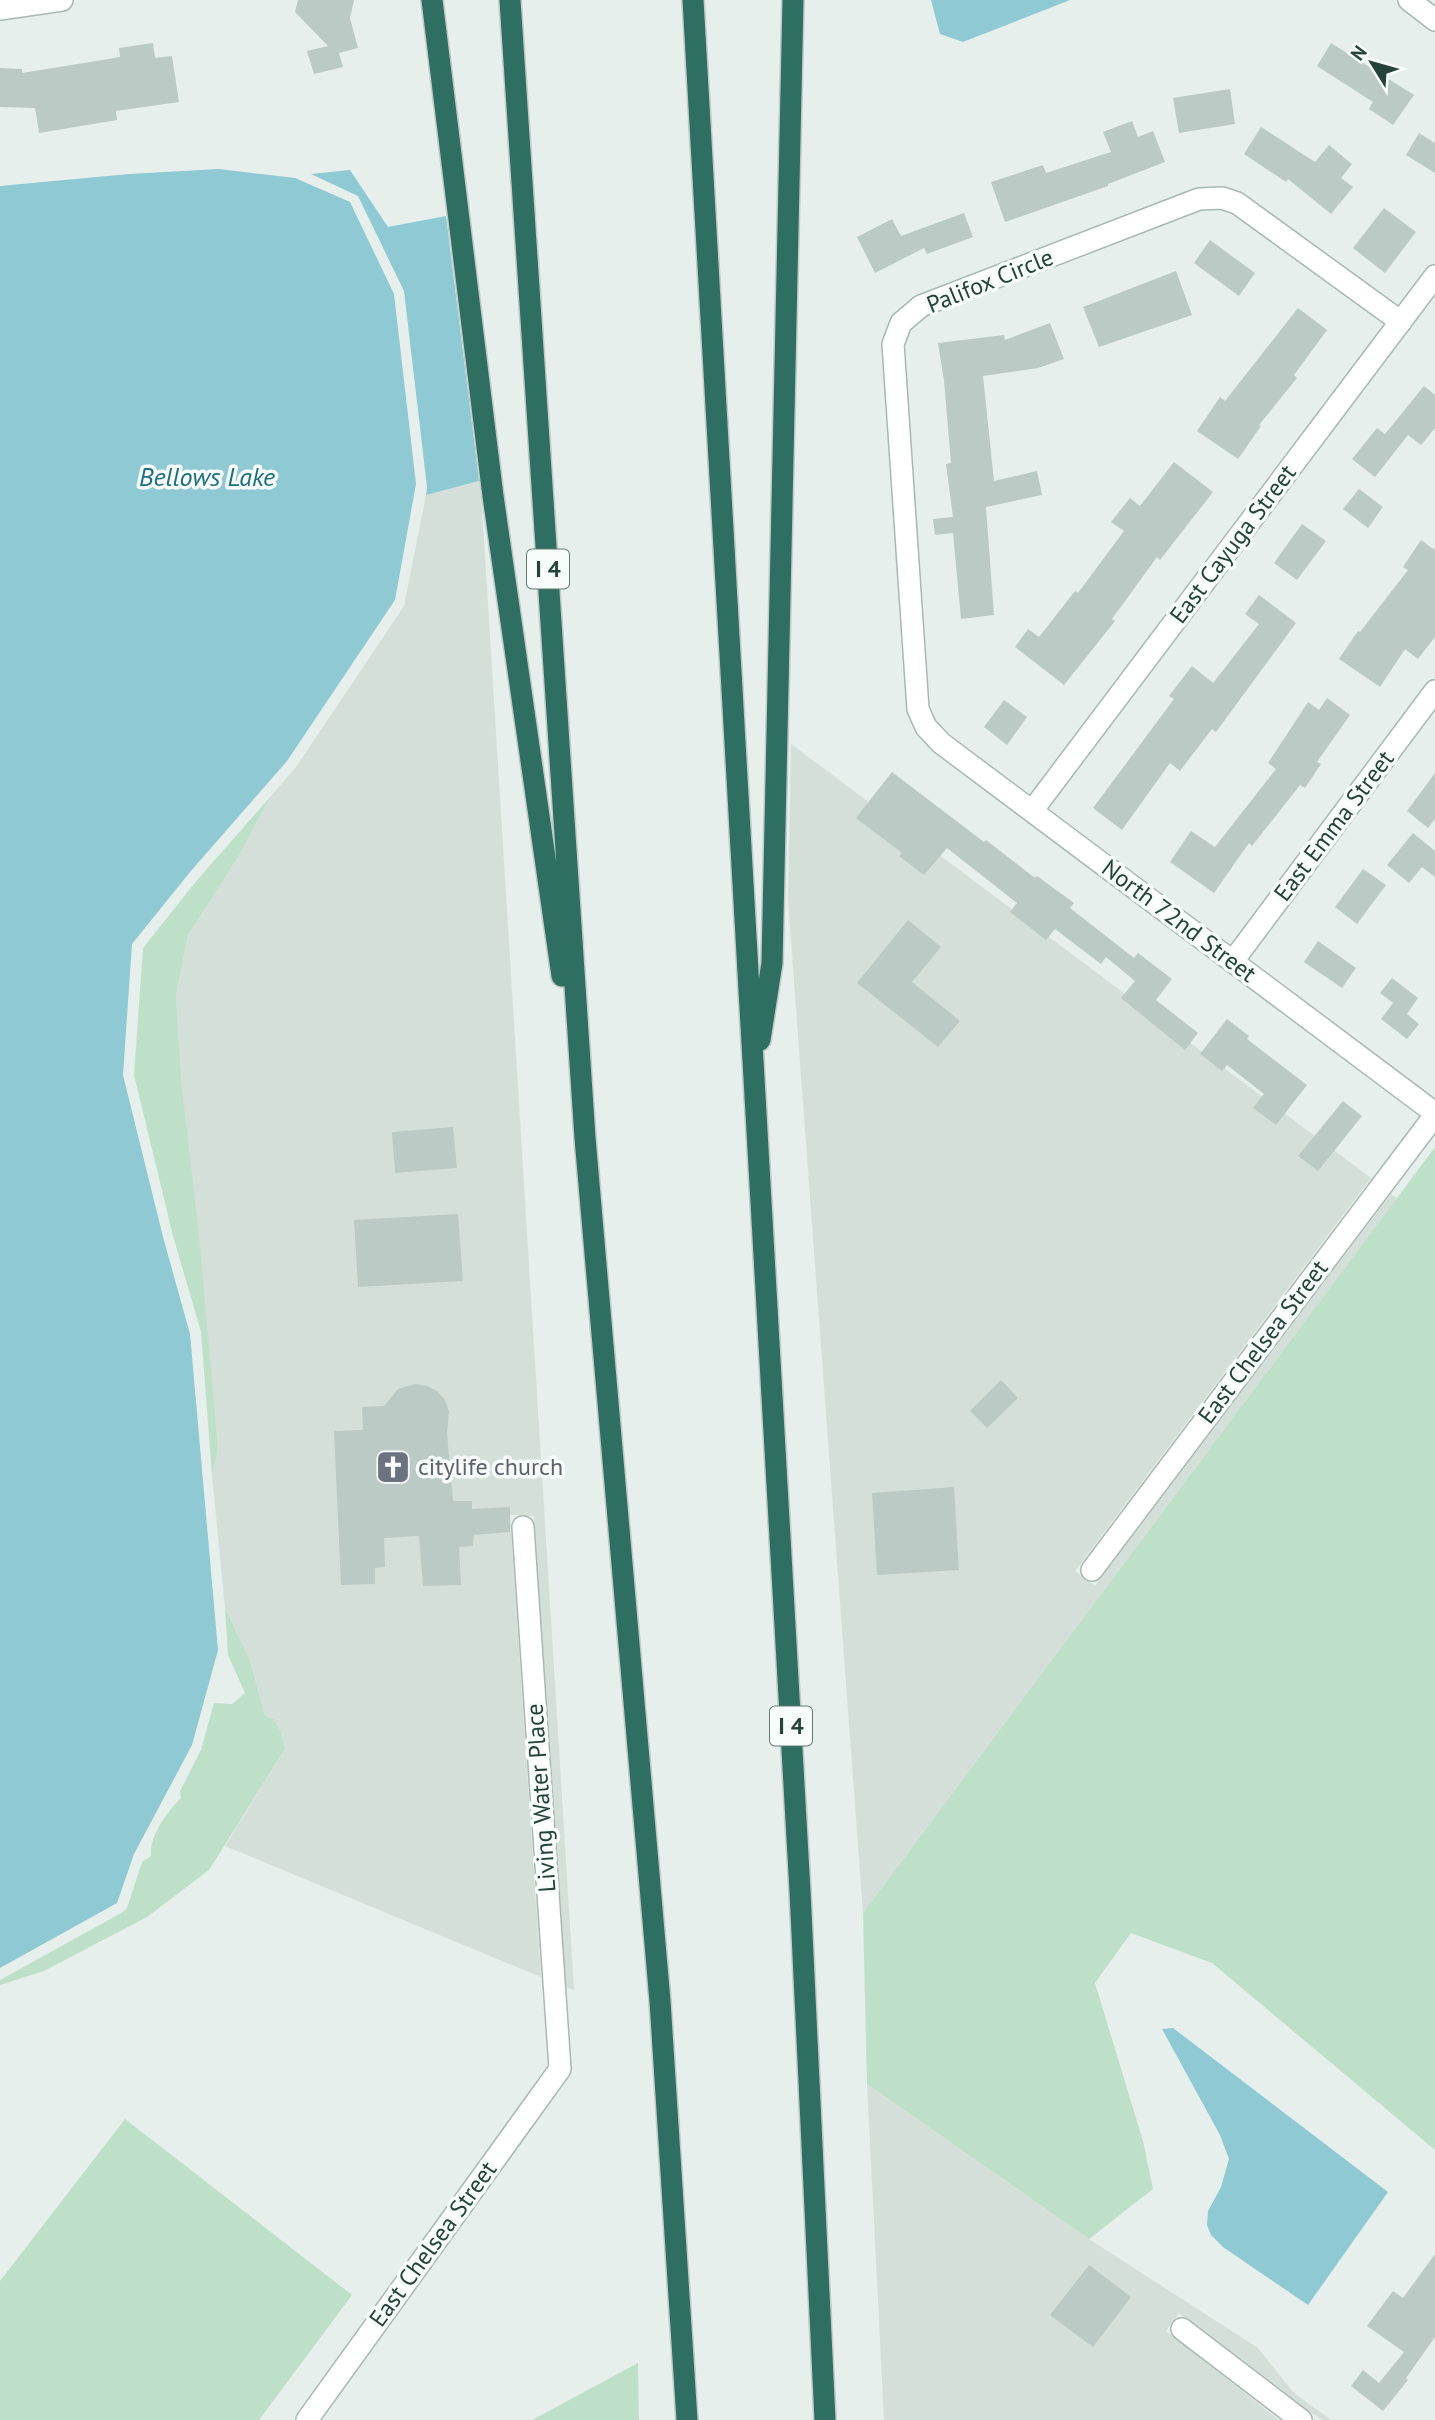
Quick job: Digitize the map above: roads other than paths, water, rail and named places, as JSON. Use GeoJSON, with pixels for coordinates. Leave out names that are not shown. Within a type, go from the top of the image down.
{"type":"FeatureCollection","features":[{"type":"Feature","properties":{"kind":"highway"},"geometry":{"type":"LineString","coordinates":[[432,0],[493,496],[585,1138]]}},
{"type":"Feature","properties":{"kind":"highway","name":"I 4"},"geometry":{"type":"LineString","coordinates":[[510,0],[585,1138],[660,2001],[687,2420]]}},
{"type":"Feature","properties":{"kind":"highway","name":"I 4"},"geometry":{"type":"LineString","coordinates":[[693,0],[799,1878],[825,2420]]}},
{"type":"Feature","properties":{"kind":"highway"},"geometry":{"type":"LineString","coordinates":[[753,1080],[772,963],[792,6]]}},
{"type":"Feature","properties":{"kind":"highway"},"geometry":{"type":"LineString","coordinates":[[822,2372],[831,2420]]}},
{"type":"Feature","properties":{"kind":"street"},"geometry":{"type":"LineString","coordinates":[[0,9],[62,0]]}},
{"type":"Feature","properties":{"kind":"street"},"geometry":{"type":"LineString","coordinates":[[1409,0],[1435,20]]}},
{"type":"Feature","properties":{"kind":"street","name":"Palifox Circle"},"geometry":{"type":"LineString","coordinates":[[926,727],[918,709],[893,344],[901,323],[921,306],[1199,200],[1222,198],[1237,203],[1401,322]]}},
{"type":"Feature","properties":{"kind":"street","name":"East Cayuga Street"},"geometry":{"type":"LineString","coordinates":[[1032,811],[1435,276]]}},
{"type":"Feature","properties":{"kind":"street","name":"East Emma Street"},"geometry":{"type":"LineString","coordinates":[[1233,961],[1435,691]]}},
{"type":"Feature","properties":{"kind":"street","name":"North 72nd Street"},"geometry":{"type":"LineString","coordinates":[[926,727],[941,743],[1435,1114]]}},
{"type":"Feature","properties":{"kind":"street","name":"East Chelsea Street"},"geometry":{"type":"LineString","coordinates":[[1092,1570],[1435,1114]]}},
{"type":"Feature","properties":{"kind":"street","name":"Living Water Place"},"geometry":{"type":"LineString","coordinates":[[523,1527],[560,2069]]}},
{"type":"Feature","properties":{"kind":"street","name":"East Chelsea Street"},"geometry":{"type":"LineString","coordinates":[[307,2420],[560,2069]]}},
{"type":"Feature","properties":{"kind":"street"},"geometry":{"type":"LineString","coordinates":[[1182,2329],[1297,2418]]}},
{"type":"Feature","properties":{"kind":"water"},"geometry":{"type":"Polygon","coordinates":[[[931,0],[1070,0],[963,42],[940,34],[931,0]]]}},
{"type":"Feature","properties":{"kind":"water","name":"Bellows Lake"},"geometry":{"type":"Polygon","coordinates":[[[219,169],[295,178],[350,202],[394,294],[416,484],[395,600],[287,761],[190,872],[132,944],[123,1075],[190,1334],[218,1650],[192,1745],[134,1854],[117,1903],[0,1968],[0,186],[219,169]]]}},
{"type":"Feature","properties":{"kind":"water"},"geometry":{"type":"Polygon","coordinates":[[[350,170],[388,227],[446,216],[479,481],[426,495],[404,291],[358,196],[311,174],[350,170]]]}},
{"type":"Feature","properties":{"kind":"water"},"geometry":{"type":"Polygon","coordinates":[[[1173,2028],[1388,2192],[1308,2305],[1223,2247],[1211,2235],[1207,2225],[1208,2211],[1221,2187],[1229,2159],[1220,2135],[1162,2029],[1173,2028]]]}},
{"type":"Feature","properties":{"kind":"place","name":"citylife church"},"geometry":{"type":"Point","coordinates":[393,1467]}}]}
